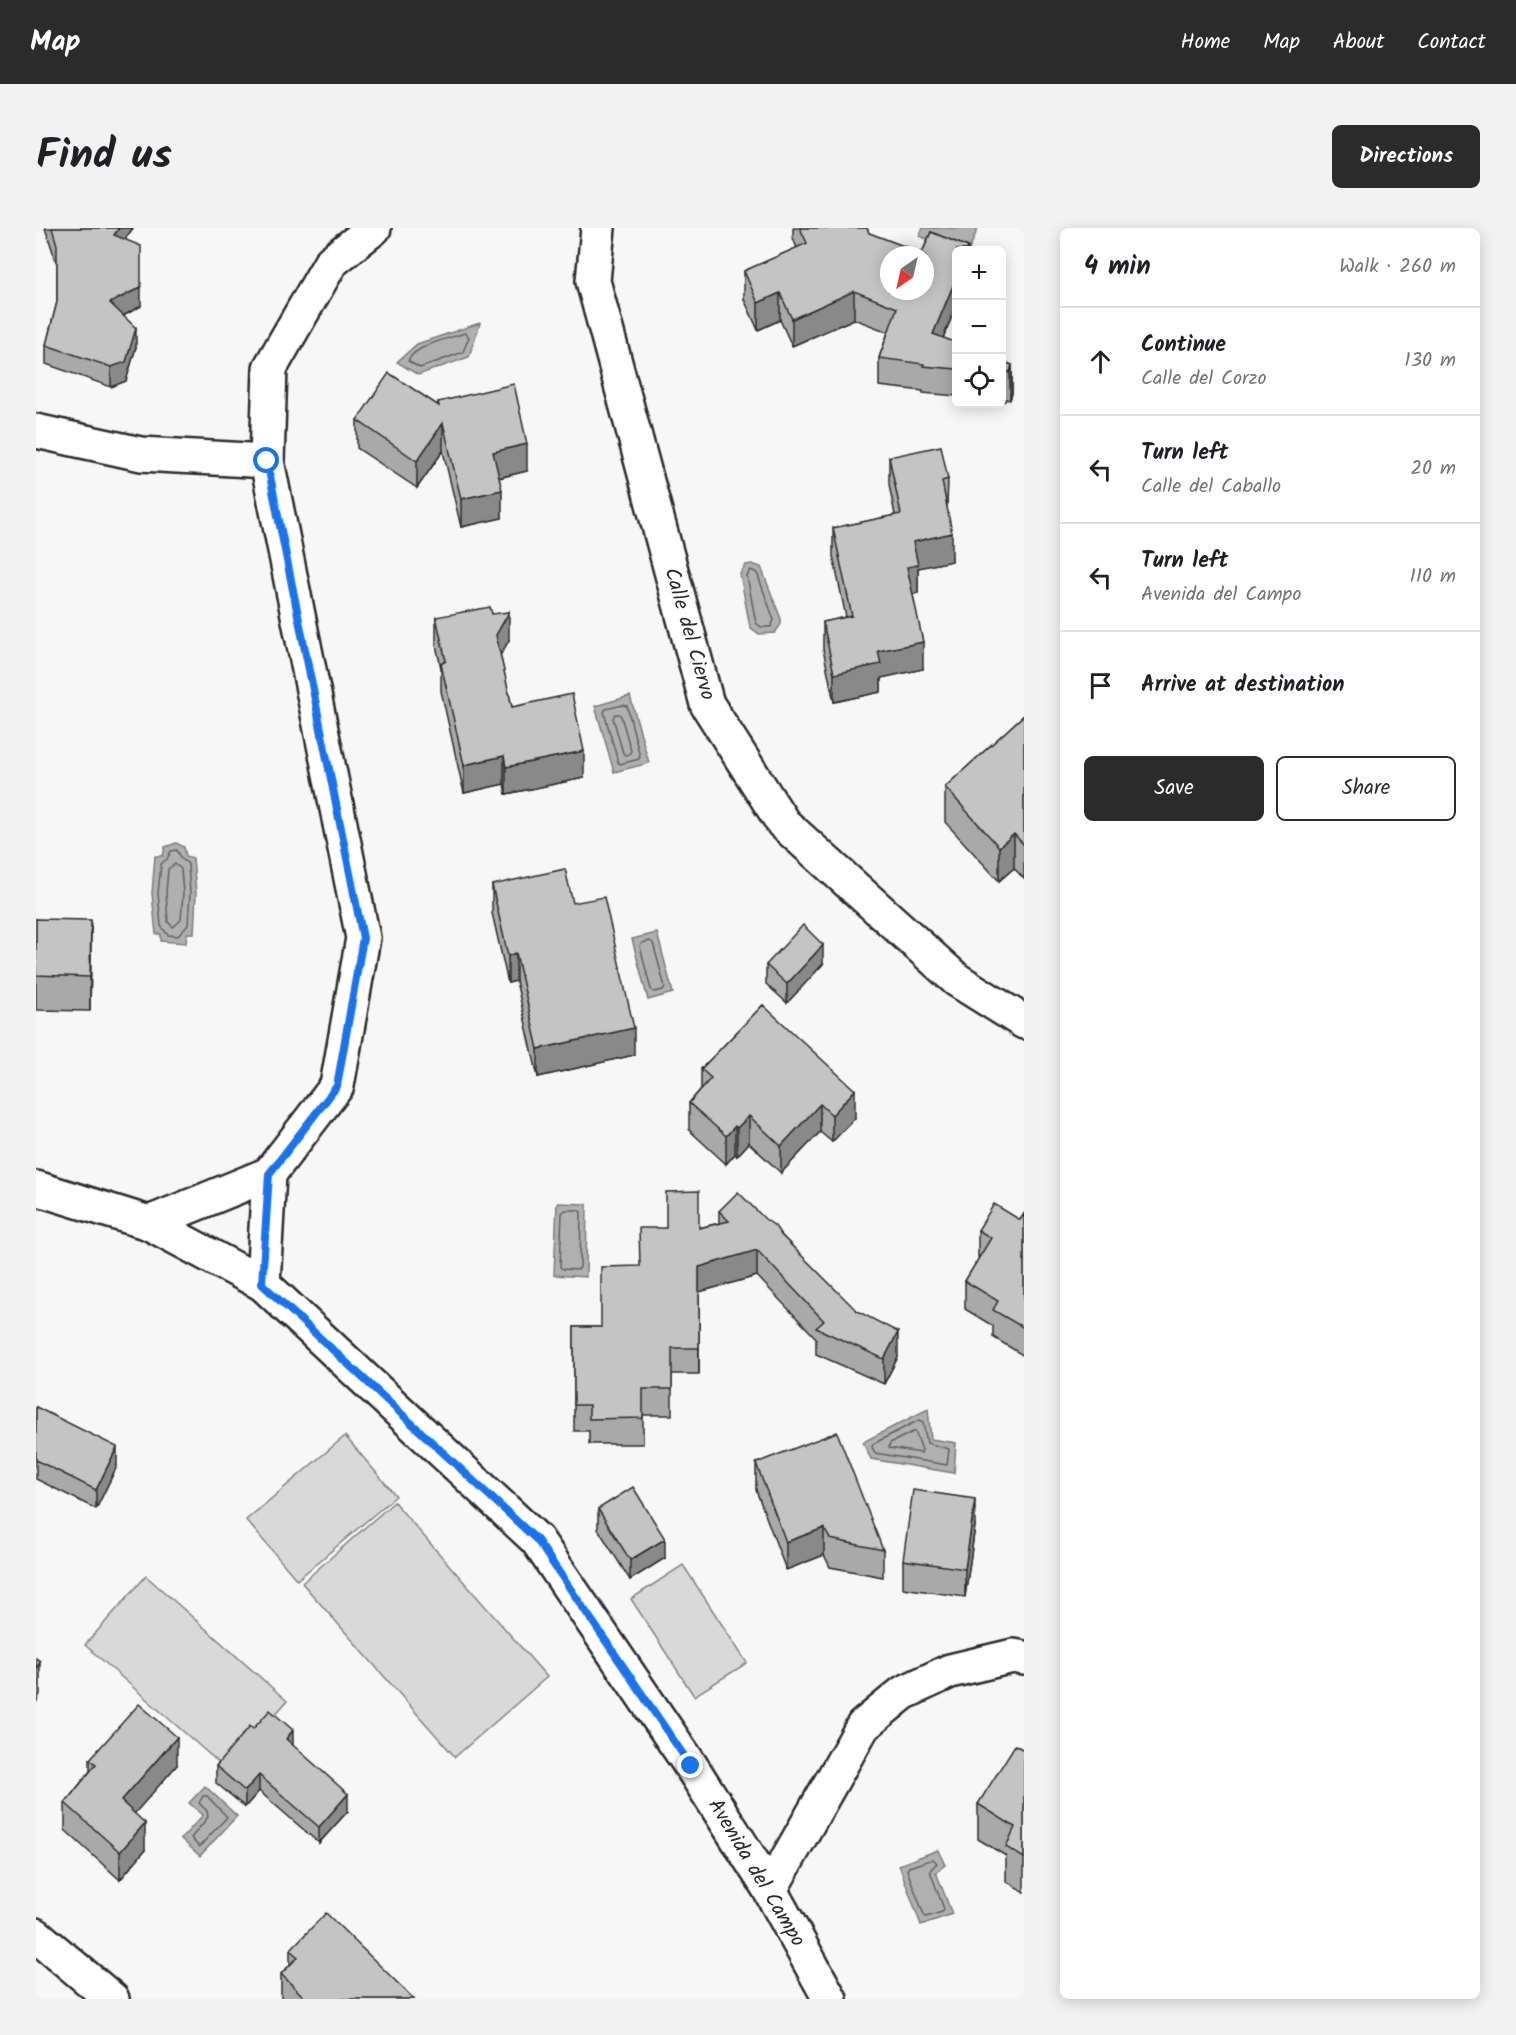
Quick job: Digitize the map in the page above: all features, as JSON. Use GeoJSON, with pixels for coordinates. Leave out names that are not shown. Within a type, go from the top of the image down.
{"type":"FeatureCollection","features":[{"type":"Feature","properties":{"kind":"street"},"geometry":{"type":"LineString","coordinates":[[149,1223],[269,1174],[337,1086],[363,938],[267,461],[270,368],[331,262],[374,228]]}},
{"type":"Feature","properties":{"kind":"street","name":"Calle del Ciervo"},"geometry":{"type":"LineString","coordinates":[[598,228],[593,281],[707,704],[783,823],[957,980],[1024,1022]]}},
{"type":"Feature","properties":{"kind":"street"},"geometry":{"type":"LineString","coordinates":[[36,430],[141,454],[267,461]]}},
{"type":"Feature","properties":{"kind":"street"},"geometry":{"type":"LineString","coordinates":[[262,1284],[269,1174]]}},
{"type":"Feature","properties":{"kind":"street","name":"Avenida del Campo"},"geometry":{"type":"LineString","coordinates":[[36,1188],[149,1223],[262,1284],[537,1540],[684,1756],[771,1890],[830,1999]]}},
{"type":"Feature","properties":{"kind":"street"},"geometry":{"type":"LineString","coordinates":[[771,1890],[863,1726],[903,1694],[950,1671],[1013,1656],[1024,1658]]}},
{"type":"Feature","properties":{"kind":"street"},"geometry":{"type":"LineString","coordinates":[[36,1935],[112,1999]]}},
{"type":"Feature","properties":{"kind":"shaded area"},"geometry":{"type":"Polygon","coordinates":[[[345,1436],[396,1496],[297,1580],[246,1520],[345,1436]]]}},
{"type":"Feature","properties":{"kind":"shaded area"},"geometry":{"type":"Polygon","coordinates":[[[394,1502],[547,1677],[455,1757],[302,1583],[394,1502]]]}},
{"type":"Feature","properties":{"kind":"shaded area"},"geometry":{"type":"Polygon","coordinates":[[[683,1565],[747,1663],[694,1696],[631,1599],[683,1565]]]}},
{"type":"Feature","properties":{"kind":"shaded area"},"geometry":{"type":"Polygon","coordinates":[[[146,1576],[287,1701],[227,1770],[85,1645],[146,1576]]]}},
{"type":"Feature","properties":{"kind":"water"},"geometry":{"type":"Polygon","coordinates":[[[923,228],[978,228],[971,246],[952,246],[952,248],[919,236],[923,228]]]}},
{"type":"Feature","properties":{"kind":"water"},"geometry":{"type":"Polygon","coordinates":[[[480,323],[469,357],[418,375],[397,362],[417,344],[480,323]]]}},
{"type":"Feature","properties":{"kind":"water"},"geometry":{"type":"Polygon","coordinates":[[[746,565],[761,567],[781,619],[781,624],[775,633],[759,634],[750,627],[740,574],[746,565]]]}},
{"type":"Feature","properties":{"kind":"water"},"geometry":{"type":"Polygon","coordinates":[[[630,696],[649,763],[614,772],[595,706],[630,696]]]}},
{"type":"Feature","properties":{"kind":"water"},"geometry":{"type":"Polygon","coordinates":[[[176,843],[184,847],[186,856],[193,858],[196,893],[194,933],[187,933],[186,943],[161,941],[161,934],[156,934],[152,893],[155,856],[163,856],[165,847],[176,843]]]}},
{"type":"Feature","properties":{"kind":"water"},"geometry":{"type":"Polygon","coordinates":[[[657,933],[673,993],[648,1000],[632,939],[657,933]]]}},
{"type":"Feature","properties":{"kind":"water"},"geometry":{"type":"Polygon","coordinates":[[[557,1203],[587,1204],[586,1277],[554,1275],[557,1203]]]}},
{"type":"Feature","properties":{"kind":"water"},"geometry":{"type":"Polygon","coordinates":[[[928,1409],[931,1439],[956,1443],[954,1473],[871,1459],[863,1442],[928,1409]]]}},
{"type":"Feature","properties":{"kind":"water"},"geometry":{"type":"Polygon","coordinates":[[[205,1786],[237,1816],[200,1856],[181,1839],[203,1815],[189,1803],[205,1786]]]}},
{"type":"Feature","properties":{"kind":"water"},"geometry":{"type":"Polygon","coordinates":[[[938,1850],[945,1865],[936,1872],[952,1914],[921,1925],[899,1865],[938,1850]]]}},
{"type":"Feature","properties":{"kind":"building"},"geometry":{"type":"Polygon","coordinates":[[[52,228],[119,228],[114,235],[141,246],[141,287],[110,303],[136,328],[126,362],[111,367],[46,345],[57,302],[57,245],[52,228]]]}},
{"type":"Feature","properties":{"kind":"building"},"geometry":{"type":"Polygon","coordinates":[[[800,228],[867,228],[869,233],[903,246],[880,246],[880,300],[934,300],[934,246],[925,246],[931,232],[966,246],[952,246],[952,288],[933,334],[952,341],[952,369],[879,358],[897,308],[854,291],[792,319],[780,293],[758,303],[744,271],[807,243],[800,228]]]}},
{"type":"Feature","properties":{"kind":"building"},"geometry":{"type":"Polygon","coordinates":[[[1006,363],[1012,365],[1010,372],[1006,372],[1006,363]]]}},
{"type":"Feature","properties":{"kind":"building"},"geometry":{"type":"Polygon","coordinates":[[[389,373],[439,406],[438,402],[514,384],[527,444],[493,452],[502,490],[461,499],[443,423],[417,461],[357,420],[389,373]]]}},
{"type":"Feature","properties":{"kind":"building"},"geometry":{"type":"Polygon","coordinates":[[[941,446],[948,479],[942,481],[952,533],[913,542],[918,565],[907,567],[923,642],[878,651],[881,664],[834,674],[823,622],[852,616],[833,528],[901,514],[889,457],[941,446]]]}},
{"type":"Feature","properties":{"kind":"building"},"geometry":{"type":"Polygon","coordinates":[[[490,607],[492,614],[509,612],[496,635],[512,707],[572,694],[584,751],[506,767],[504,756],[464,765],[441,664],[446,661],[436,617],[490,607]]]}},
{"type":"Feature","properties":{"kind":"building"},"geometry":{"type":"Polygon","coordinates":[[[1024,715],[1024,845],[1014,834],[999,847],[945,787],[1024,715]]]}},
{"type":"Feature","properties":{"kind":"building"},"geometry":{"type":"Polygon","coordinates":[[[565,869],[573,903],[604,897],[634,1028],[538,1049],[516,953],[508,956],[492,885],[565,869]]]}},
{"type":"Feature","properties":{"kind":"building"},"geometry":{"type":"Polygon","coordinates":[[[36,919],[91,920],[90,977],[36,975],[36,919]]]}},
{"type":"Feature","properties":{"kind":"building"},"geometry":{"type":"Polygon","coordinates":[[[803,925],[823,945],[787,984],[766,965],[803,925]]]}},
{"type":"Feature","properties":{"kind":"building"},"geometry":{"type":"Polygon","coordinates":[[[763,1005],[855,1090],[832,1115],[820,1104],[781,1146],[749,1116],[726,1136],[689,1103],[711,1078],[701,1069],[763,1005]]]}},
{"type":"Feature","properties":{"kind":"building"},"geometry":{"type":"Polygon","coordinates":[[[699,1191],[699,1228],[729,1221],[719,1211],[738,1192],[775,1226],[781,1235],[857,1311],[898,1332],[884,1359],[816,1328],[824,1321],[757,1250],[699,1267],[699,1348],[672,1348],[672,1389],[643,1389],[643,1418],[589,1419],[589,1405],[574,1405],[574,1327],[601,1327],[601,1267],[640,1266],[639,1228],[666,1228],[666,1192],[699,1191]]]}},
{"type":"Feature","properties":{"kind":"building"},"geometry":{"type":"Polygon","coordinates":[[[994,1204],[1020,1220],[1024,1214],[1024,1328],[993,1310],[998,1301],[965,1281],[991,1238],[978,1230],[994,1204]]]}},
{"type":"Feature","properties":{"kind":"building"},"geometry":{"type":"Polygon","coordinates":[[[36,1407],[117,1447],[96,1490],[36,1460],[36,1407]]]}},
{"type":"Feature","properties":{"kind":"building"},"geometry":{"type":"Polygon","coordinates":[[[837,1432],[883,1550],[830,1539],[824,1528],[786,1542],[756,1463],[837,1432]]]}},
{"type":"Feature","properties":{"kind":"building"},"geometry":{"type":"Polygon","coordinates":[[[633,1487],[665,1539],[630,1560],[598,1509],[633,1487]]]}},
{"type":"Feature","properties":{"kind":"building"},"geometry":{"type":"Polygon","coordinates":[[[913,1490],[975,1499],[965,1569],[903,1560],[913,1490]]]}},
{"type":"Feature","properties":{"kind":"building"},"geometry":{"type":"Polygon","coordinates":[[[36,1658],[40,1661],[36,1670],[36,1658]]]}},
{"type":"Feature","properties":{"kind":"building"},"geometry":{"type":"Polygon","coordinates":[[[139,1704],[177,1737],[121,1801],[145,1823],[120,1852],[65,1803],[96,1764],[90,1759],[139,1704]]]}},
{"type":"Feature","properties":{"kind":"building"},"geometry":{"type":"Polygon","coordinates":[[[270,1710],[293,1730],[286,1739],[348,1794],[319,1827],[259,1775],[245,1791],[216,1766],[250,1726],[253,1729],[270,1710]]]}},
{"type":"Feature","properties":{"kind":"building"},"geometry":{"type":"Polygon","coordinates":[[[1015,1745],[1024,1750],[1024,1858],[1006,1847],[1015,1827],[978,1804],[1015,1745]]]}},
{"type":"Feature","properties":{"kind":"building"},"geometry":{"type":"Polygon","coordinates":[[[326,1913],[414,1999],[306,1999],[281,1974],[298,1957],[290,1950],[326,1913]]]}},
{"type":"Feature","properties":{"kind":"route"},"geometry":{"type":"LineString","coordinates":[[267,461],[363,938],[337,1086],[269,1174],[262,1284],[537,1540],[691,1766]]}}]}
